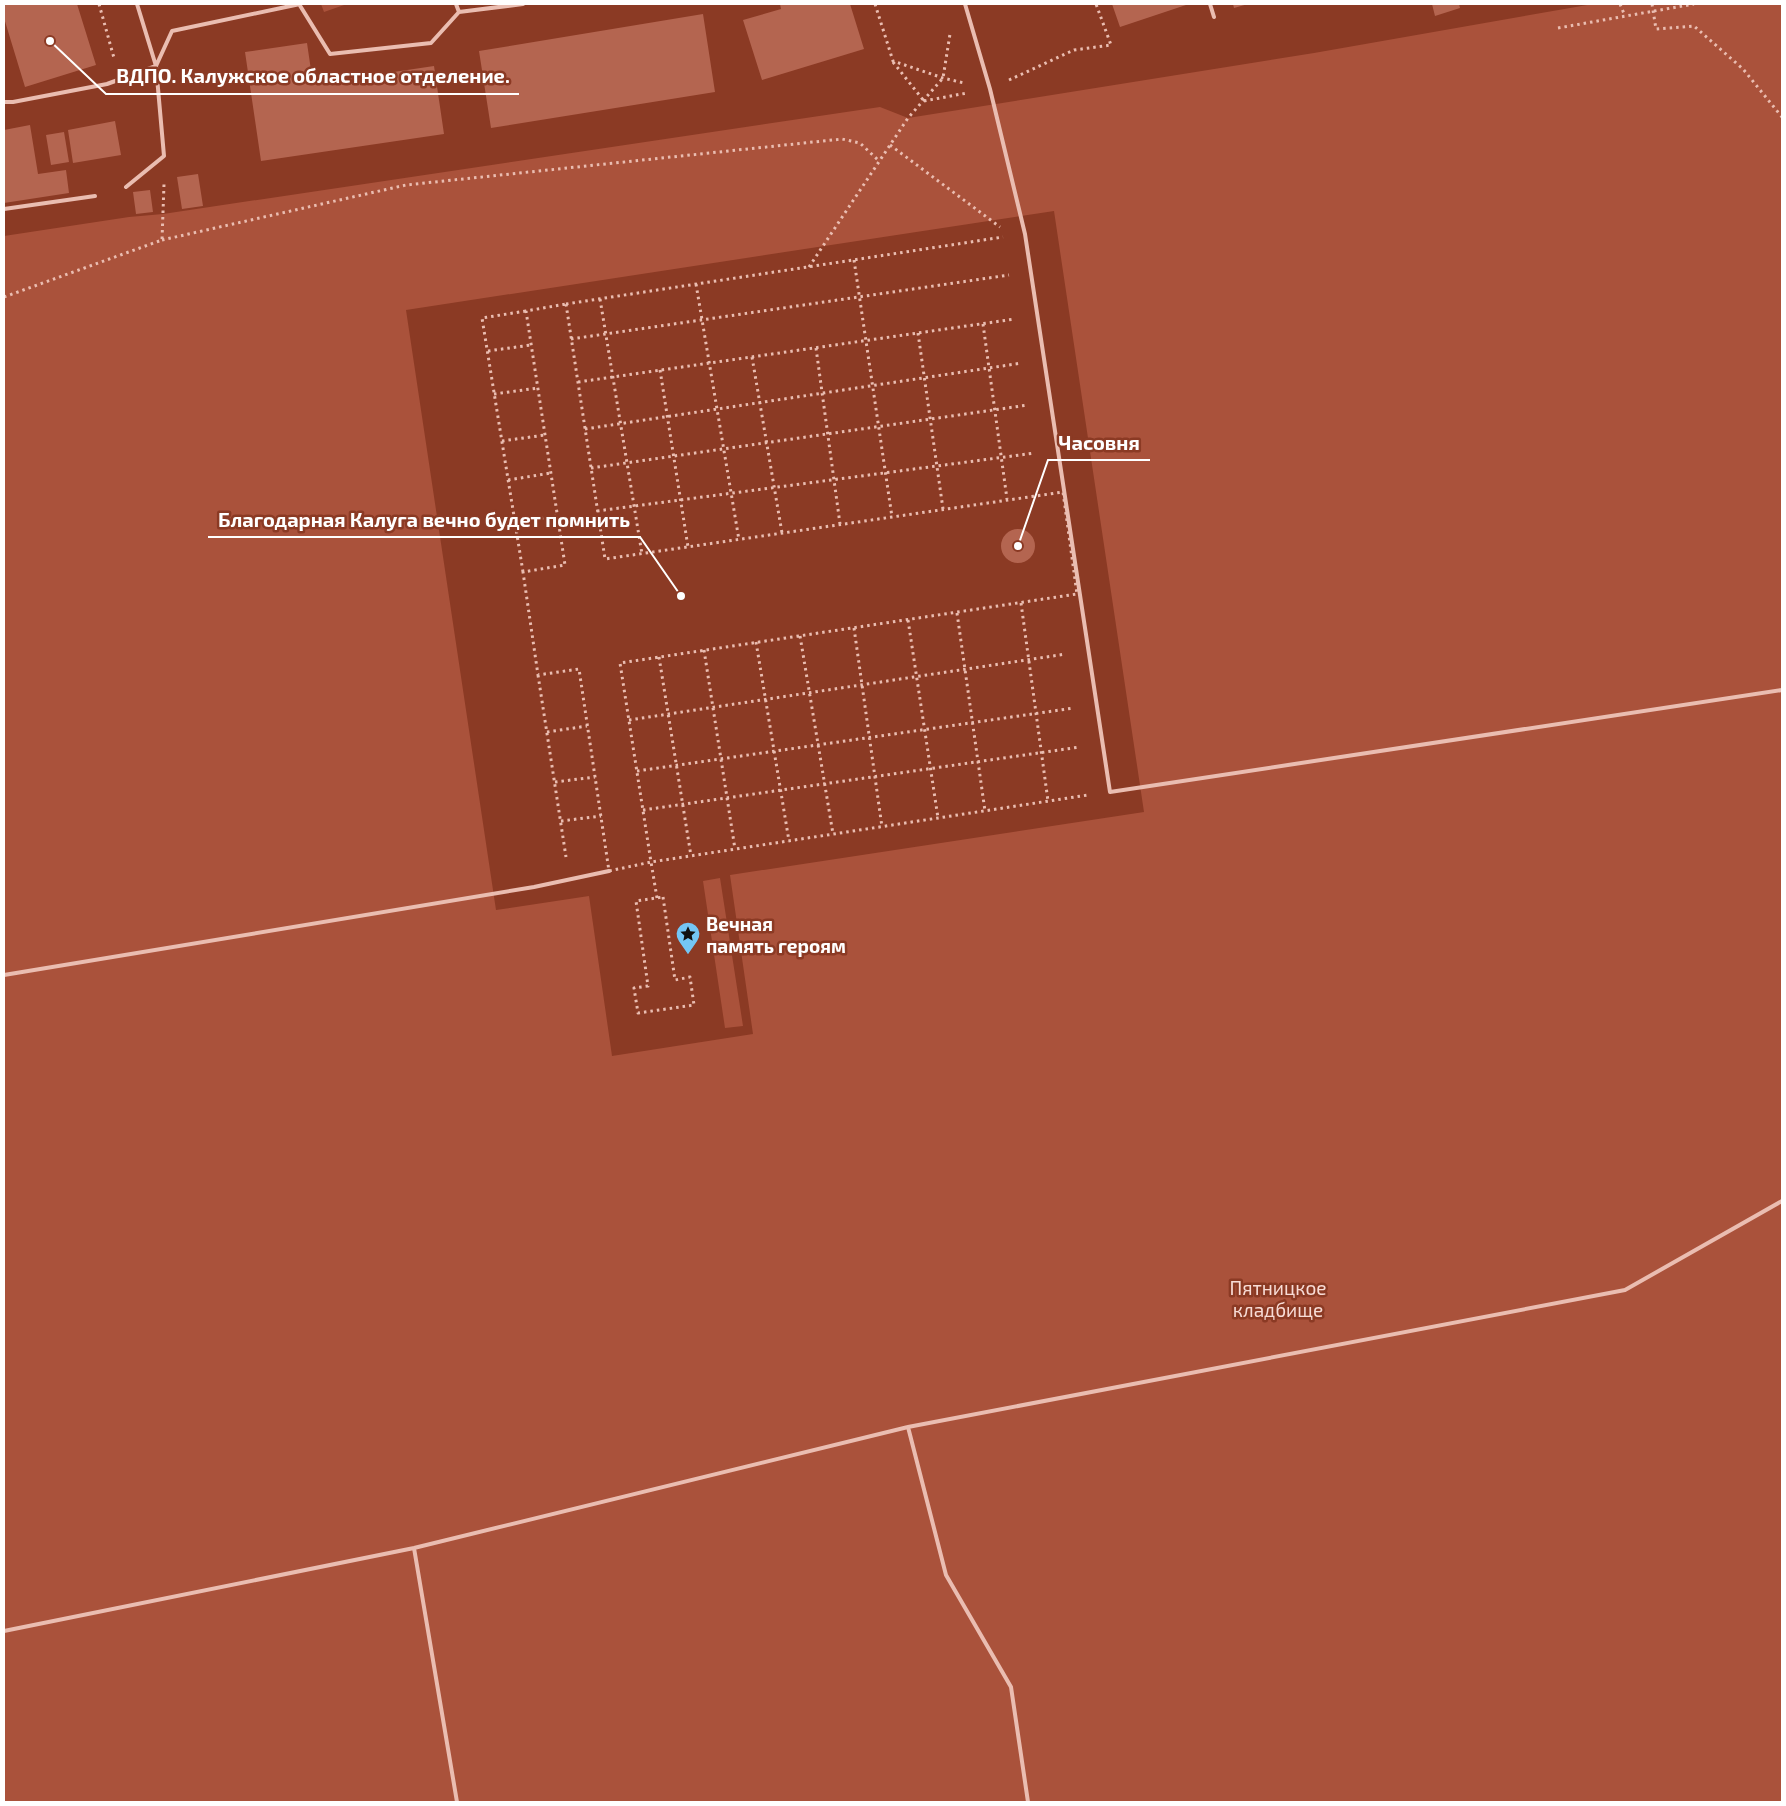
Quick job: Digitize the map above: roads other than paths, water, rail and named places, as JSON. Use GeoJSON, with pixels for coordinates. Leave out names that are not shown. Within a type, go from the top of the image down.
{"type":"FeatureCollection","features":[{"type":"Feature","properties":{"kind":"lane"},"geometry":{"type":"LineString","coordinates":[[126,187],[164,156],[156,66],[137,4]]}},
{"type":"Feature","properties":{"kind":"lane"},"geometry":{"type":"LineString","coordinates":[[4,102],[13,102],[98,86],[118,80],[156,66],[172,31],[300,4],[330,54],[431,43],[459,12],[523,4]]}},
{"type":"Feature","properties":{"kind":"lane"},"geometry":{"type":"LineString","coordinates":[[456,4],[459,12]]}},
{"type":"Feature","properties":{"kind":"lane"},"geometry":{"type":"LineString","coordinates":[[965,4],[990,89],[1025,234],[1110,792],[1782,690]]}},
{"type":"Feature","properties":{"kind":"lane"},"geometry":{"type":"LineString","coordinates":[[1210,4],[1214,16]]}},
{"type":"Feature","properties":{"kind":"lane"},"geometry":{"type":"LineString","coordinates":[[4,209],[94,196]]}},
{"type":"Feature","properties":{"kind":"lane"},"geometry":{"type":"LineString","coordinates":[[4,975],[534,886],[609,871]]}},
{"type":"Feature","properties":{"kind":"lane"},"geometry":{"type":"LineString","coordinates":[[4,1631],[414,1548],[908,1428],[1625,1290],[1782,1201]]}},
{"type":"Feature","properties":{"kind":"lane"},"geometry":{"type":"LineString","coordinates":[[908,1428],[946,1575],[1011,1687],[1028,1802]]}},
{"type":"Feature","properties":{"kind":"lane"},"geometry":{"type":"LineString","coordinates":[[414,1548],[457,1802]]}},
{"type":"Feature","properties":{"kind":"place","name":"ВДПО. Калужское областное отделение."},"geometry":{"type":"Point","coordinates":[50,41]}},
{"type":"Feature","properties":{"kind":"place","name":"Часовня"},"geometry":{"type":"Point","coordinates":[1018,546]}},
{"type":"Feature","properties":{"kind":"place","name":"Благодарная Калуга вечно будет помнить"},"geometry":{"type":"Point","coordinates":[681,596]}},
{"type":"Feature","properties":{"kind":"place","name":"Вечная память героям"},"geometry":{"type":"Point","coordinates":[688,955]}},
{"type":"Feature","properties":{"kind":"park label","name":"Пятницкое кладбище"},"geometry":{"type":"Point","coordinates":[1278,1298]}}]}
